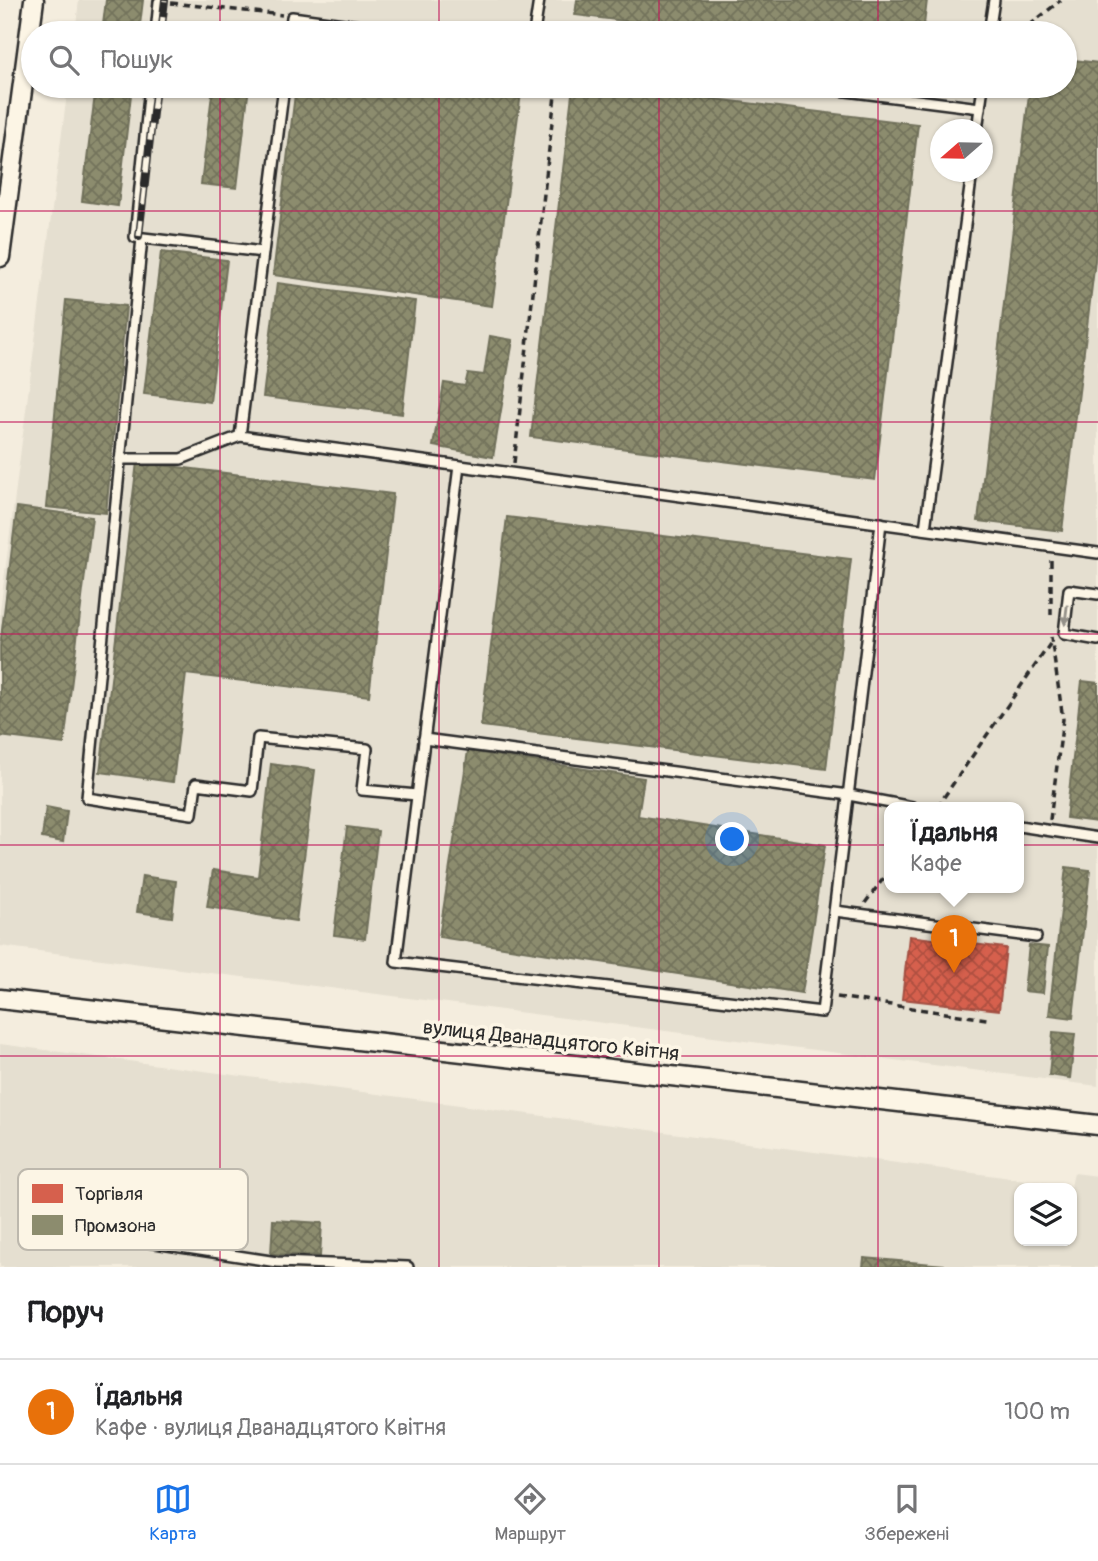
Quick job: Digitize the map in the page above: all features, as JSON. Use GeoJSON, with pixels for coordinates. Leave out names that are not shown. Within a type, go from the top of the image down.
{"type":"FeatureCollection","features":[{"type":"Feature","properties":{"kind":"street"},"geometry":{"type":"LineString","coordinates":[[31,21],[34,0]]}},
{"type":"Feature","properties":{"kind":"street"},"geometry":{"type":"LineString","coordinates":[[0,257],[21,98]]}},
{"type":"Feature","properties":{"kind":"street","name":"вулиця Дванадцятого Квітня"},"geometry":{"type":"LineString","coordinates":[[0,999],[1098,1125]]}},
{"type":"Feature","properties":{"kind":"lane"},"geometry":{"type":"LineString","coordinates":[[536,21],[539,0]]}},
{"type":"Feature","properties":{"kind":"lane"},"geometry":{"type":"LineString","coordinates":[[991,21],[994,0]]}},
{"type":"Feature","properties":{"kind":"lane"},"geometry":{"type":"LineString","coordinates":[[157,21],[159,2]]}},
{"type":"Feature","properties":{"kind":"lane"},"geometry":{"type":"LineString","coordinates":[[292,21],[292,17],[322,21]]}},
{"type":"Feature","properties":{"kind":"lane"},"geometry":{"type":"LineString","coordinates":[[149,98],[135,237],[263,252]]}},
{"type":"Feature","properties":{"kind":"lane"},"geometry":{"type":"LineString","coordinates":[[240,436],[282,98]]}},
{"type":"Feature","properties":{"kind":"lane"},"geometry":{"type":"LineString","coordinates":[[901,98],[980,108]]}},
{"type":"Feature","properties":{"kind":"lane"},"geometry":{"type":"LineString","coordinates":[[978,119],[981,98]]}},
{"type":"Feature","properties":{"kind":"lane"},"geometry":{"type":"LineString","coordinates":[[925,529],[971,182]]}},
{"type":"Feature","properties":{"kind":"lane"},"geometry":{"type":"LineString","coordinates":[[142,238],[87,798],[192,814],[196,784],[252,791],[258,738],[367,749],[362,790],[417,795]]}},
{"type":"Feature","properties":{"kind":"lane"},"geometry":{"type":"LineString","coordinates":[[120,458],[181,459],[240,436],[1098,553]]}},
{"type":"Feature","properties":{"kind":"lane"},"geometry":{"type":"LineString","coordinates":[[459,466],[396,962],[822,1012],[881,523]]}},
{"type":"Feature","properties":{"kind":"lane"},"geometry":{"type":"LineString","coordinates":[[1098,594],[1069,590],[1064,634],[1098,639]]}},
{"type":"Feature","properties":{"kind":"lane"},"geometry":{"type":"LineString","coordinates":[[424,739],[886,802]]}},
{"type":"Feature","properties":{"kind":"lane"},"geometry":{"type":"LineString","coordinates":[[1024,827],[1098,838]]}},
{"type":"Feature","properties":{"kind":"lane"},"geometry":{"type":"LineString","coordinates":[[835,911],[1036,937]]}},
{"type":"Feature","properties":{"kind":"lane"},"geometry":{"type":"LineString","coordinates":[[200,1250],[277,1262],[408,1267]]}},
{"type":"Feature","properties":{"kind":"path"},"geometry":{"type":"LineString","coordinates":[[1035,21],[1061,0]]}},
{"type":"Feature","properties":{"kind":"path"},"geometry":{"type":"LineString","coordinates":[[159,2],[292,17]]}},
{"type":"Feature","properties":{"kind":"path"},"geometry":{"type":"LineString","coordinates":[[513,473],[555,98]]}},
{"type":"Feature","properties":{"kind":"path"},"geometry":{"type":"LineString","coordinates":[[1049,832],[1063,719],[1051,642],[1051,547]]}},
{"type":"Feature","properties":{"kind":"path"},"geometry":{"type":"LineString","coordinates":[[940,802],[1051,642]]}},
{"type":"Feature","properties":{"kind":"path"},"geometry":{"type":"LineString","coordinates":[[824,995],[987,1019]]}},
{"type":"Feature","properties":{"kind":"path"},"geometry":{"type":"LineString","coordinates":[[945,1013],[946,1004]]}},
{"type":"Feature","properties":{"kind":"shaded area"},"geometry":{"type":"Polygon","coordinates":[[[79,0],[1098,0],[1098,1086],[0,946],[0,611],[66,98],[1077,98],[1077,21],[76,21],[79,0]]]}},
{"type":"Feature","properties":{"kind":"shaded area"},"geometry":{"type":"Polygon","coordinates":[[[0,1044],[1048,1183],[1014,1183],[1014,1246],[1077,1246],[1077,1183],[1072,1183],[1074,1173],[1098,1176],[1098,1267],[0,1267],[0,1044]]]}},
{"type":"Feature","properties":{"kind":"building: Торгівля"},"geometry":{"type":"Polygon","coordinates":[[[909,936],[1006,948],[999,1010],[902,999],[909,936]]]}},
{"type":"Feature","properties":{"kind":"building: Промзона"},"geometry":{"type":"Polygon","coordinates":[[[106,0],[143,0],[140,21],[103,21],[106,0]]]}},
{"type":"Feature","properties":{"kind":"building: Промзона"},"geometry":{"type":"Polygon","coordinates":[[[577,0],[927,0],[924,21],[624,21],[575,15],[577,0]]]}},
{"type":"Feature","properties":{"kind":"building: Промзона"},"geometry":{"type":"Polygon","coordinates":[[[1077,60],[1098,63],[1098,236],[1062,531],[978,521],[1029,98],[1077,98],[1077,60]]]}},
{"type":"Feature","properties":{"kind":"building: Промзона"},"geometry":{"type":"Polygon","coordinates":[[[95,98],[131,98],[118,206],[82,201],[95,98]]]}},
{"type":"Feature","properties":{"kind":"building: Промзона"},"geometry":{"type":"Polygon","coordinates":[[[212,98],[248,98],[237,188],[201,184],[212,98]]]}},
{"type":"Feature","properties":{"kind":"building: Промзона"},"geometry":{"type":"Polygon","coordinates":[[[295,98],[520,98],[492,306],[273,275],[295,98]]]}},
{"type":"Feature","properties":{"kind":"building: Промзона"},"geometry":{"type":"Polygon","coordinates":[[[572,98],[706,98],[918,124],[875,480],[531,437],[572,98]]]}},
{"type":"Feature","properties":{"kind":"building: Промзона"},"geometry":{"type":"Polygon","coordinates":[[[161,252],[227,260],[210,402],[144,394],[161,252]]]}},
{"type":"Feature","properties":{"kind":"building: Промзона"},"geometry":{"type":"Polygon","coordinates":[[[277,283],[415,301],[402,414],[263,397],[277,283]]]}},
{"type":"Feature","properties":{"kind":"building: Промзона"},"geometry":{"type":"Polygon","coordinates":[[[66,300],[126,306],[106,513],[46,507],[66,300]]]}},
{"type":"Feature","properties":{"kind":"building: Промзона"},"geometry":{"type":"Polygon","coordinates":[[[490,336],[513,340],[493,457],[433,446],[444,383],[465,386],[468,373],[484,375],[490,336]]]}},
{"type":"Feature","properties":{"kind":"building: Промзона"},"geometry":{"type":"Polygon","coordinates":[[[137,462],[393,494],[369,696],[186,674],[173,782],[100,772],[137,462]]]}},
{"type":"Feature","properties":{"kind":"building: Промзона"},"geometry":{"type":"Polygon","coordinates":[[[17,507],[92,517],[64,744],[0,736],[0,646],[17,507]]]}},
{"type":"Feature","properties":{"kind":"building: Промзона"},"geometry":{"type":"Polygon","coordinates":[[[507,517],[851,559],[826,769],[481,726],[507,517]]]}},
{"type":"Feature","properties":{"kind":"building: Промзона"},"geometry":{"type":"Polygon","coordinates":[[[1082,681],[1098,683],[1098,822],[1066,818],[1082,681]]]}},
{"type":"Feature","properties":{"kind":"building: Промзона"},"geometry":{"type":"Polygon","coordinates":[[[468,751],[644,778],[638,816],[825,845],[802,993],[439,937],[468,751]]]}},
{"type":"Feature","properties":{"kind":"building: Промзона"},"geometry":{"type":"Polygon","coordinates":[[[271,764],[315,770],[296,921],[207,907],[213,870],[258,877],[271,764]]]}},
{"type":"Feature","properties":{"kind":"building: Промзона"},"geometry":{"type":"Polygon","coordinates":[[[46,807],[67,811],[63,842],[42,838],[46,807]]]}},
{"type":"Feature","properties":{"kind":"building: Промзона"},"geometry":{"type":"Polygon","coordinates":[[[347,827],[378,831],[365,939],[334,935],[347,827]]]}},
{"type":"Feature","properties":{"kind":"building: Промзона"},"geometry":{"type":"Polygon","coordinates":[[[1066,867],[1090,870],[1073,1018],[1049,1015],[1066,867]]]}},
{"type":"Feature","properties":{"kind":"building: Промзона"},"geometry":{"type":"Polygon","coordinates":[[[142,876],[176,881],[172,917],[137,912],[142,876]]]}},
{"type":"Feature","properties":{"kind":"building: Промзона"},"geometry":{"type":"Polygon","coordinates":[[[1029,945],[1048,947],[1043,993],[1024,991],[1029,945]]]}},
{"type":"Feature","properties":{"kind":"building: Промзона"},"geometry":{"type":"Polygon","coordinates":[[[1053,1032],[1075,1034],[1070,1078],[1049,1075],[1053,1032]]]}},
{"type":"Feature","properties":{"kind":"building: Промзона"},"geometry":{"type":"Polygon","coordinates":[[[273,1220],[322,1223],[320,1256],[271,1254],[273,1220]]]}},
{"type":"Feature","properties":{"kind":"building: Промзона"},"geometry":{"type":"Polygon","coordinates":[[[864,1258],[944,1265],[944,1267],[863,1267],[864,1258]]]}},
{"type":"Feature","properties":{"kind":"railway"},"geometry":{"type":"LineString","coordinates":[[162,21],[165,0]]}},
{"type":"Feature","properties":{"kind":"railway"},"geometry":{"type":"LineString","coordinates":[[139,236],[155,98]]}},
{"type":"Feature","properties":{"kind":"place","name":"Їдальня"},"geometry":{"type":"Point","coordinates":[954,973]}}]}
